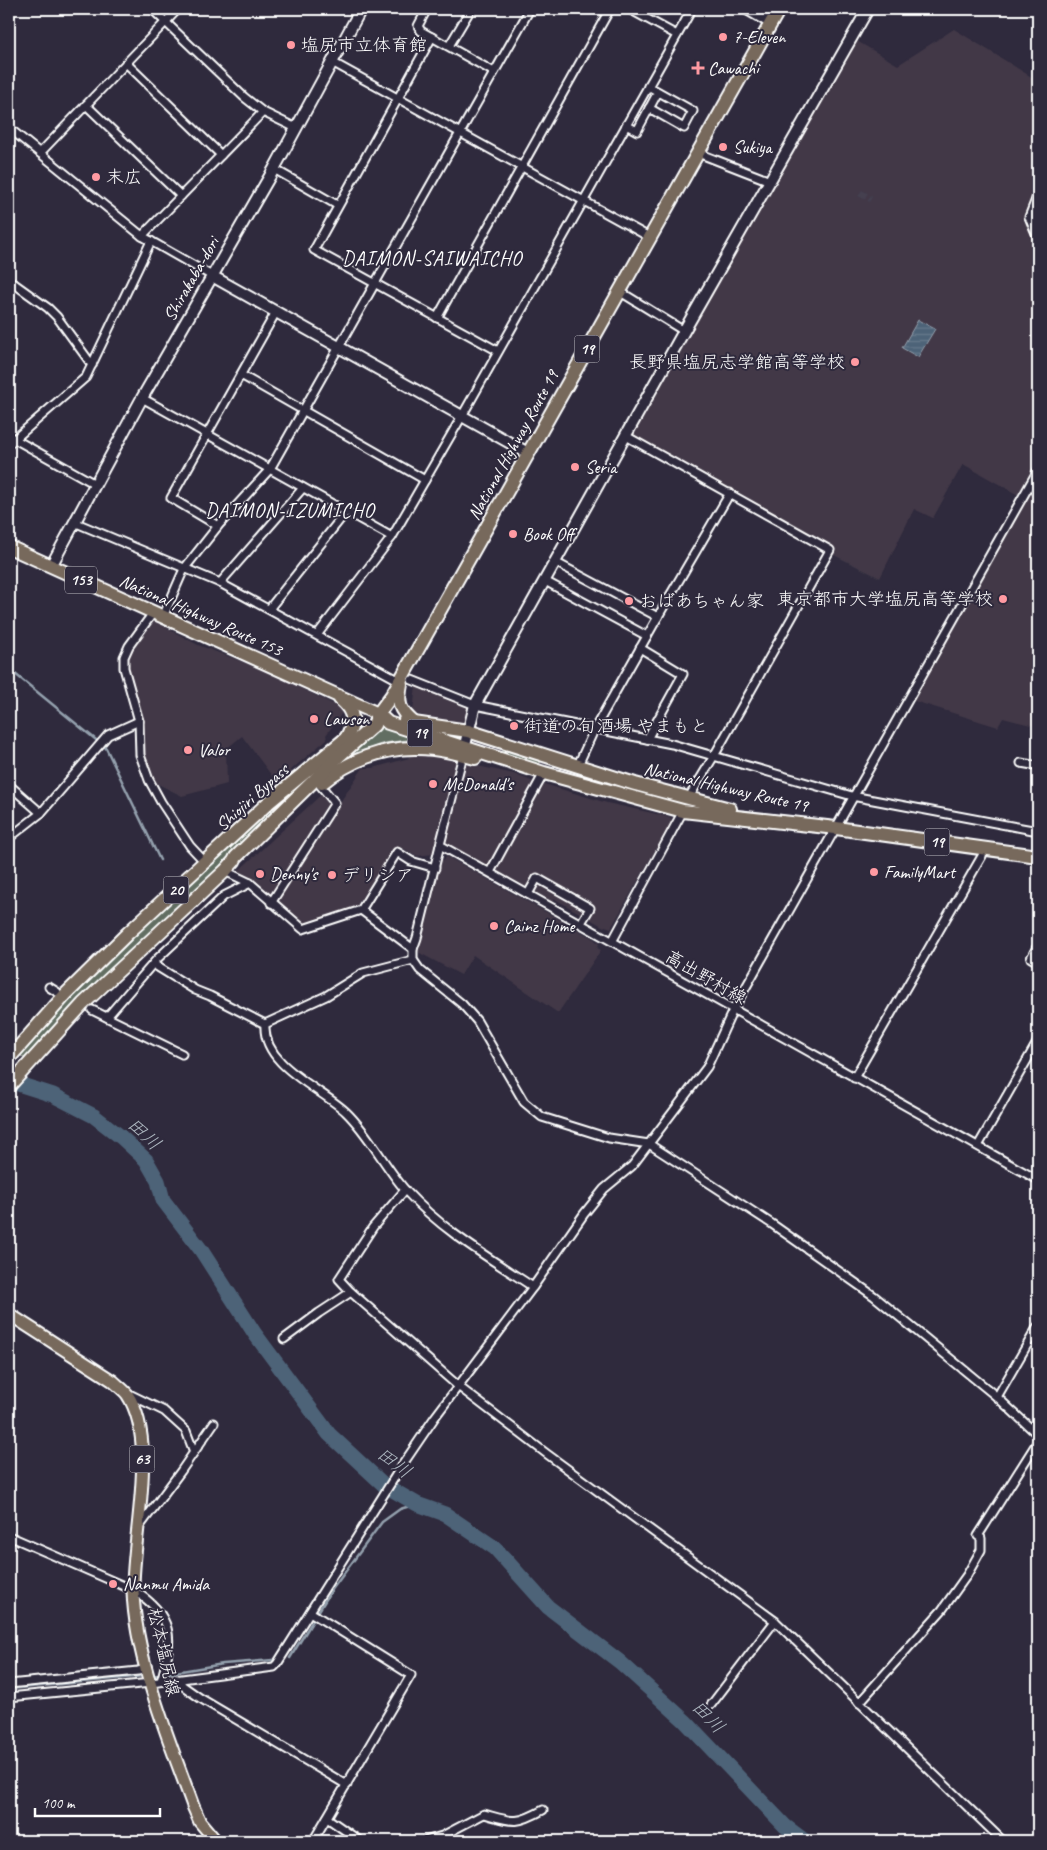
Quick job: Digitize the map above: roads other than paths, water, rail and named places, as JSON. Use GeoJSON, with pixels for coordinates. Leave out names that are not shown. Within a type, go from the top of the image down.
{"type":"FeatureCollection","features":[{"type":"Feature","properties":{"kind":"highway","name":"National Highway Route 19"},"geometry":{"type":"LineString","coordinates":[[378,714],[405,678],[528,453],[779,9]]}},
{"type":"Feature","properties":{"kind":"highway","name":"National Highway Route 153"},"geometry":{"type":"LineString","coordinates":[[9,548],[378,714]]}},
{"type":"Feature","properties":{"kind":"highway"},"geometry":{"type":"LineString","coordinates":[[405,678],[399,694],[399,704],[402,711],[414,723]]}},
{"type":"Feature","properties":{"kind":"highway"},"geometry":{"type":"LineString","coordinates":[[336,695],[346,704],[353,721],[352,728],[344,740]]}},
{"type":"Feature","properties":{"kind":"highway","name":"National Highway Route 19"},"geometry":{"type":"LineString","coordinates":[[378,714],[391,715],[414,723],[468,731],[578,765],[686,805]]}},
{"type":"Feature","properties":{"kind":"highway","name":"Shiojiri Bypass"},"geometry":{"type":"LineString","coordinates":[[13,1054],[36,1026],[97,963],[268,804],[378,714]]}},
{"type":"Feature","properties":{"kind":"highway","name":"Shiojiri Bypass"},"geometry":{"type":"LineString","coordinates":[[234,861],[306,788],[374,725],[378,714]]}},
{"type":"Feature","properties":{"kind":"highway","name":"19"},"geometry":{"type":"LineString","coordinates":[[378,714],[388,723],[464,751]]}},
{"type":"Feature","properties":{"kind":"highway"},"geometry":{"type":"LineString","coordinates":[[234,861],[238,860],[335,772],[350,763],[398,749],[418,748],[464,751]]}},
{"type":"Feature","properties":{"kind":"highway","name":"National Highway Route 19"},"geometry":{"type":"LineString","coordinates":[[464,751],[570,781],[686,805],[733,810],[836,828],[1038,856]]}},
{"type":"Feature","properties":{"kind":"highway","name":"20"},"geometry":{"type":"LineString","coordinates":[[9,1086],[90,998],[234,861]]}},
{"type":"Feature","properties":{"kind":"main road","name":"松本塩尻線"},"geometry":{"type":"LineString","coordinates":[[9,1314],[94,1368],[126,1393],[139,1420],[143,1444],[133,1590],[137,1631],[193,1806],[200,1822],[216,1841]]}},
{"type":"Feature","properties":{"kind":"street"},"geometry":{"type":"LineString","coordinates":[[152,9],[244,97],[263,112],[296,128]]}},
{"type":"Feature","properties":{"kind":"street"},"geometry":{"type":"LineString","coordinates":[[40,153],[178,9]]}},
{"type":"Feature","properties":{"kind":"street","name":"Shirakaba-dori"},"geometry":{"type":"LineString","coordinates":[[51,566],[142,398],[274,169],[361,9]]}},
{"type":"Feature","properties":{"kind":"street"},"geometry":{"type":"LineString","coordinates":[[427,9],[418,26],[421,31],[494,72]]}},
{"type":"Feature","properties":{"kind":"street"},"geometry":{"type":"LineString","coordinates":[[449,46],[471,9]]}},
{"type":"Feature","properties":{"kind":"street"},"geometry":{"type":"LineString","coordinates":[[206,863],[190,846],[149,780],[140,754],[139,721],[124,668],[124,657],[129,646],[158,615],[184,569],[218,526],[270,469],[530,9]]}},
{"type":"Feature","properties":{"kind":"street"},"geometry":{"type":"LineString","coordinates":[[437,318],[610,9]]}},
{"type":"Feature","properties":{"kind":"street"},"geometry":{"type":"LineString","coordinates":[[629,9],[677,35]]}},
{"type":"Feature","properties":{"kind":"street"},"geometry":{"type":"LineString","coordinates":[[317,635],[392,537],[692,9]]}},
{"type":"Feature","properties":{"kind":"street"},"geometry":{"type":"LineString","coordinates":[[747,9],[771,23]]}},
{"type":"Feature","properties":{"kind":"street"},"geometry":{"type":"LineString","coordinates":[[868,9],[684,331],[475,705],[413,949],[413,960],[420,970],[462,1004],[477,1021],[524,1102],[542,1117],[608,1138],[649,1144],[772,1224],[874,1296],[997,1397],[1038,1435]]}},
{"type":"Feature","properties":{"kind":"street"},"geometry":{"type":"LineString","coordinates":[[432,37],[314,250],[498,351]]}},
{"type":"Feature","properties":{"kind":"street"},"geometry":{"type":"LineString","coordinates":[[332,62],[651,238]]}},
{"type":"Feature","properties":{"kind":"street"},"geometry":{"type":"LineString","coordinates":[[126,63],[221,155]]}},
{"type":"Feature","properties":{"kind":"street"},"geometry":{"type":"LineString","coordinates":[[648,86],[693,112],[684,128],[650,108]]}},
{"type":"Feature","properties":{"kind":"street"},"geometry":{"type":"LineString","coordinates":[[626,125],[637,131],[658,92]]}},
{"type":"Feature","properties":{"kind":"street"},"geometry":{"type":"LineString","coordinates":[[86,105],[181,196]]}},
{"type":"Feature","properties":{"kind":"street"},"geometry":{"type":"LineString","coordinates":[[142,236],[263,112]]}},
{"type":"Feature","properties":{"kind":"street"},"geometry":{"type":"LineString","coordinates":[[9,128],[142,236],[528,453]]}},
{"type":"Feature","properties":{"kind":"street"},"geometry":{"type":"LineString","coordinates":[[698,153],[770,181]]}},
{"type":"Feature","properties":{"kind":"street"},"geometry":{"type":"LineString","coordinates":[[274,169],[338,205]]}},
{"type":"Feature","properties":{"kind":"street"},"geometry":{"type":"LineString","coordinates":[[1038,194],[1029,217],[1038,238]]}},
{"type":"Feature","properties":{"kind":"street"},"geometry":{"type":"LineString","coordinates":[[95,484],[10,440],[86,377],[151,241]]}},
{"type":"Feature","properties":{"kind":"street"},"geometry":{"type":"LineString","coordinates":[[9,280],[48,308],[57,317],[92,365]]}},
{"type":"Feature","properties":{"kind":"street"},"geometry":{"type":"LineString","coordinates":[[619,291],[684,331]]}},
{"type":"Feature","properties":{"kind":"street"},"geometry":{"type":"LineString","coordinates":[[218,526],[171,498],[276,312]]}},
{"type":"Feature","properties":{"kind":"street"},"geometry":{"type":"LineString","coordinates":[[241,375],[425,480]]}},
{"type":"Feature","properties":{"kind":"street"},"geometry":{"type":"LineString","coordinates":[[142,398],[392,537]]}},
{"type":"Feature","properties":{"kind":"street"},"geometry":{"type":"LineString","coordinates":[[613,940],[686,805],[830,550],[626,436]]}},
{"type":"Feature","properties":{"kind":"street"},"geometry":{"type":"LineString","coordinates":[[9,1697],[153,1677],[177,1679],[274,1666],[277,1664],[311,1613],[400,1468],[435,1417],[533,1287],[584,1214],[604,1189],[632,1166],[707,1067],[733,1010],[836,828],[852,796],[1038,470]]}},
{"type":"Feature","properties":{"kind":"street"},"geometry":{"type":"LineString","coordinates":[[220,583],[303,488]]}},
{"type":"Feature","properties":{"kind":"street"},"geometry":{"type":"LineString","coordinates":[[570,781],[595,728],[730,493]]}},
{"type":"Feature","properties":{"kind":"street"},"geometry":{"type":"LineString","coordinates":[[268,609],[346,512]]}},
{"type":"Feature","properties":{"kind":"street"},"geometry":{"type":"LineString","coordinates":[[74,522],[220,583],[317,635],[405,678],[475,705],[595,728],[699,751],[852,796],[1038,832]]}},
{"type":"Feature","properties":{"kind":"street"},"geometry":{"type":"LineString","coordinates":[[555,562],[658,617]]}},
{"type":"Feature","properties":{"kind":"street"},"geometry":{"type":"LineString","coordinates":[[545,581],[647,636]]}},
{"type":"Feature","properties":{"kind":"street"},"geometry":{"type":"LineString","coordinates":[[640,648],[683,674],[647,739]]}},
{"type":"Feature","properties":{"kind":"street"},"geometry":{"type":"LineString","coordinates":[[9,838],[41,813],[108,735],[139,721]]}},
{"type":"Feature","properties":{"kind":"street"},"geometry":{"type":"LineString","coordinates":[[490,872],[544,773],[550,757]]}},
{"type":"Feature","properties":{"kind":"street"},"geometry":{"type":"LineString","coordinates":[[1021,763],[1038,766]]}},
{"type":"Feature","properties":{"kind":"street"},"geometry":{"type":"LineString","coordinates":[[9,785],[41,813]]}},
{"type":"Feature","properties":{"kind":"street"},"geometry":{"type":"LineString","coordinates":[[272,903],[335,803],[320,785]]}},
{"type":"Feature","properties":{"kind":"street","name":"高出野村線"},"geometry":{"type":"LineString","coordinates":[[440,845],[613,940],[733,1010],[1038,1180]]}},
{"type":"Feature","properties":{"kind":"street"},"geometry":{"type":"LineString","coordinates":[[854,1078],[982,856],[984,848]]}},
{"type":"Feature","properties":{"kind":"street"},"geometry":{"type":"LineString","coordinates":[[224,871],[250,883],[303,929],[361,910],[397,852],[411,861],[434,868]]}},
{"type":"Feature","properties":{"kind":"street"},"geometry":{"type":"LineString","coordinates":[[528,894],[537,878],[590,908],[581,923]]}},
{"type":"Feature","properties":{"kind":"street"},"geometry":{"type":"LineString","coordinates":[[107,1018],[154,964],[224,896],[250,883]]}},
{"type":"Feature","properties":{"kind":"street"},"geometry":{"type":"LineString","coordinates":[[361,910],[413,949]]}},
{"type":"Feature","properties":{"kind":"street"},"geometry":{"type":"LineString","coordinates":[[1038,944],[1031,958],[1038,962]]}},
{"type":"Feature","properties":{"kind":"street"},"geometry":{"type":"LineString","coordinates":[[265,1024],[326,996],[363,973],[413,960]]}},
{"type":"Feature","properties":{"kind":"street"},"geometry":{"type":"LineString","coordinates":[[154,964],[195,990],[265,1024]]}},
{"type":"Feature","properties":{"kind":"street"},"geometry":{"type":"LineString","coordinates":[[49,987],[57,992]]}},
{"type":"Feature","properties":{"kind":"street"},"geometry":{"type":"LineString","coordinates":[[92,1010],[182,1054]]}},
{"type":"Feature","properties":{"kind":"street"},"geometry":{"type":"LineString","coordinates":[[265,1024],[264,1033],[274,1054],[296,1076],[345,1111],[364,1131],[405,1190],[442,1226],[533,1287]]}},
{"type":"Feature","properties":{"kind":"street"},"geometry":{"type":"LineString","coordinates":[[978,1146],[1038,1041]]}},
{"type":"Feature","properties":{"kind":"street"},"geometry":{"type":"LineString","coordinates":[[405,1190],[373,1227],[339,1279],[458,1386],[775,1621],[1003,1841]]}},
{"type":"Feature","properties":{"kind":"street"},"geometry":{"type":"LineString","coordinates":[[284,1339],[352,1292]]}},
{"type":"Feature","properties":{"kind":"street"},"geometry":{"type":"LineString","coordinates":[[997,1397],[1038,1326]]}},
{"type":"Feature","properties":{"kind":"street"},"geometry":{"type":"LineString","coordinates":[[126,1393],[164,1411],[186,1431],[194,1452]]}},
{"type":"Feature","properties":{"kind":"street"},"geometry":{"type":"LineString","coordinates":[[138,1528],[214,1423]]}},
{"type":"Feature","properties":{"kind":"street"},"geometry":{"type":"LineString","coordinates":[[859,1703],[942,1610],[967,1574],[981,1550],[981,1538],[978,1536],[1038,1441]]}},
{"type":"Feature","properties":{"kind":"street"},"geometry":{"type":"LineString","coordinates":[[9,1536],[133,1590],[146,1598],[162,1615],[169,1633],[169,1649],[165,1669],[153,1677]]}},
{"type":"Feature","properties":{"kind":"street"},"geometry":{"type":"LineString","coordinates":[[311,1613],[411,1675],[313,1841]]}},
{"type":"Feature","properties":{"kind":"street"},"geometry":{"type":"LineString","coordinates":[[711,1705],[775,1621]]}},
{"type":"Feature","properties":{"kind":"street"},"geometry":{"type":"LineString","coordinates":[[9,1684],[138,1671],[153,1677]]}},
{"type":"Feature","properties":{"kind":"street"},"geometry":{"type":"LineString","coordinates":[[177,1679],[183,1686],[200,1698],[347,1785]]}},
{"type":"Feature","properties":{"kind":"street"},"geometry":{"type":"LineString","coordinates":[[426,1841],[442,1836],[484,1814],[515,1822],[523,1821],[543,1810]]}},
{"type":"Feature","properties":{"kind":"street"},"geometry":{"type":"LineString","coordinates":[[327,1818],[360,1841]]}},
{"type":"Feature","properties":{"kind":"water"},"geometry":{"type":"Polygon","coordinates":[[[918,320],[935,329],[918,357],[902,348],[918,320]]]}},
{"type":"Feature","properties":{"kind":"waterway"},"geometry":{"type":"LineString","coordinates":[[9,669],[106,748],[160,860]]}},
{"type":"Feature","properties":{"kind":"waterway","name":"田川"},"geometry":{"type":"LineString","coordinates":[[9,1081],[53,1095],[94,1116],[146,1160],[158,1181],[163,1200],[201,1250],[255,1334],[329,1434],[384,1485],[417,1504],[445,1514],[495,1548],[548,1607],[620,1662],[685,1721],[785,1826],[805,1841]]}},
{"type":"Feature","properties":{"kind":"waterway"},"geometry":{"type":"LineString","coordinates":[[290,1658],[331,1591],[382,1522],[400,1509],[417,1504]]}},
{"type":"Feature","properties":{"kind":"waterway"},"geometry":{"type":"LineString","coordinates":[[152,1676],[223,1664],[273,1660]]}},
{"type":"Feature","properties":{"kind":"waterway"},"geometry":{"type":"LineString","coordinates":[[9,1689],[144,1676]]}},
{"type":"Feature","properties":{"kind":"tunnel"},"geometry":{"type":"LineString","coordinates":[[860,193],[871,199]]}},
{"type":"Feature","properties":{"kind":"place","name":"7-Eleven"},"geometry":{"type":"Point","coordinates":[723,37]}},
{"type":"Feature","properties":{"kind":"place","name":"塩尻市立体育館"},"geometry":{"type":"Point","coordinates":[291,45]}},
{"type":"Feature","properties":{"kind":"place","name":"Cawachi"},"geometry":{"type":"Point","coordinates":[698,68]}},
{"type":"Feature","properties":{"kind":"place","name":"Sukiya"},"geometry":{"type":"Point","coordinates":[723,147]}},
{"type":"Feature","properties":{"kind":"place","name":"末広"},"geometry":{"type":"Point","coordinates":[96,177]}},
{"type":"Feature","properties":{"kind":"place","name":"長野県塩尻志学館高等学校"},"geometry":{"type":"Point","coordinates":[855,362]}},
{"type":"Feature","properties":{"kind":"place","name":"Seria"},"geometry":{"type":"Point","coordinates":[575,467]}},
{"type":"Feature","properties":{"kind":"place","name":"Book Off"},"geometry":{"type":"Point","coordinates":[513,534]}},
{"type":"Feature","properties":{"kind":"place","name":"東京都市大学塩尻高等学校"},"geometry":{"type":"Point","coordinates":[1003,599]}},
{"type":"Feature","properties":{"kind":"place","name":"おばあちゃん家"},"geometry":{"type":"Point","coordinates":[629,601]}},
{"type":"Feature","properties":{"kind":"place","name":"Lawson"},"geometry":{"type":"Point","coordinates":[314,719]}},
{"type":"Feature","properties":{"kind":"place","name":"街道の旬酒場 やまもと"},"geometry":{"type":"Point","coordinates":[514,726]}},
{"type":"Feature","properties":{"kind":"place","name":"Valor"},"geometry":{"type":"Point","coordinates":[188,750]}},
{"type":"Feature","properties":{"kind":"place","name":"McDonald's"},"geometry":{"type":"Point","coordinates":[433,784]}},
{"type":"Feature","properties":{"kind":"place","name":"FamilyMart"},"geometry":{"type":"Point","coordinates":[874,872]}},
{"type":"Feature","properties":{"kind":"place","name":"Denny's"},"geometry":{"type":"Point","coordinates":[260,874]}},
{"type":"Feature","properties":{"kind":"place","name":"デリシア"},"geometry":{"type":"Point","coordinates":[332,875]}},
{"type":"Feature","properties":{"kind":"place","name":"Cainz Home"},"geometry":{"type":"Point","coordinates":[494,926]}},
{"type":"Feature","properties":{"kind":"place","name":"Nanmu Amida"},"geometry":{"type":"Point","coordinates":[113,1584]}},
{"type":"Feature","properties":{"kind":"district","name":"DAIMON-SAIWAICHO"},"geometry":{"type":"Point","coordinates":[432,258]}},
{"type":"Feature","properties":{"kind":"district","name":"DAIMON-IZUMICHO"},"geometry":{"type":"Point","coordinates":[290,510]}}]}
